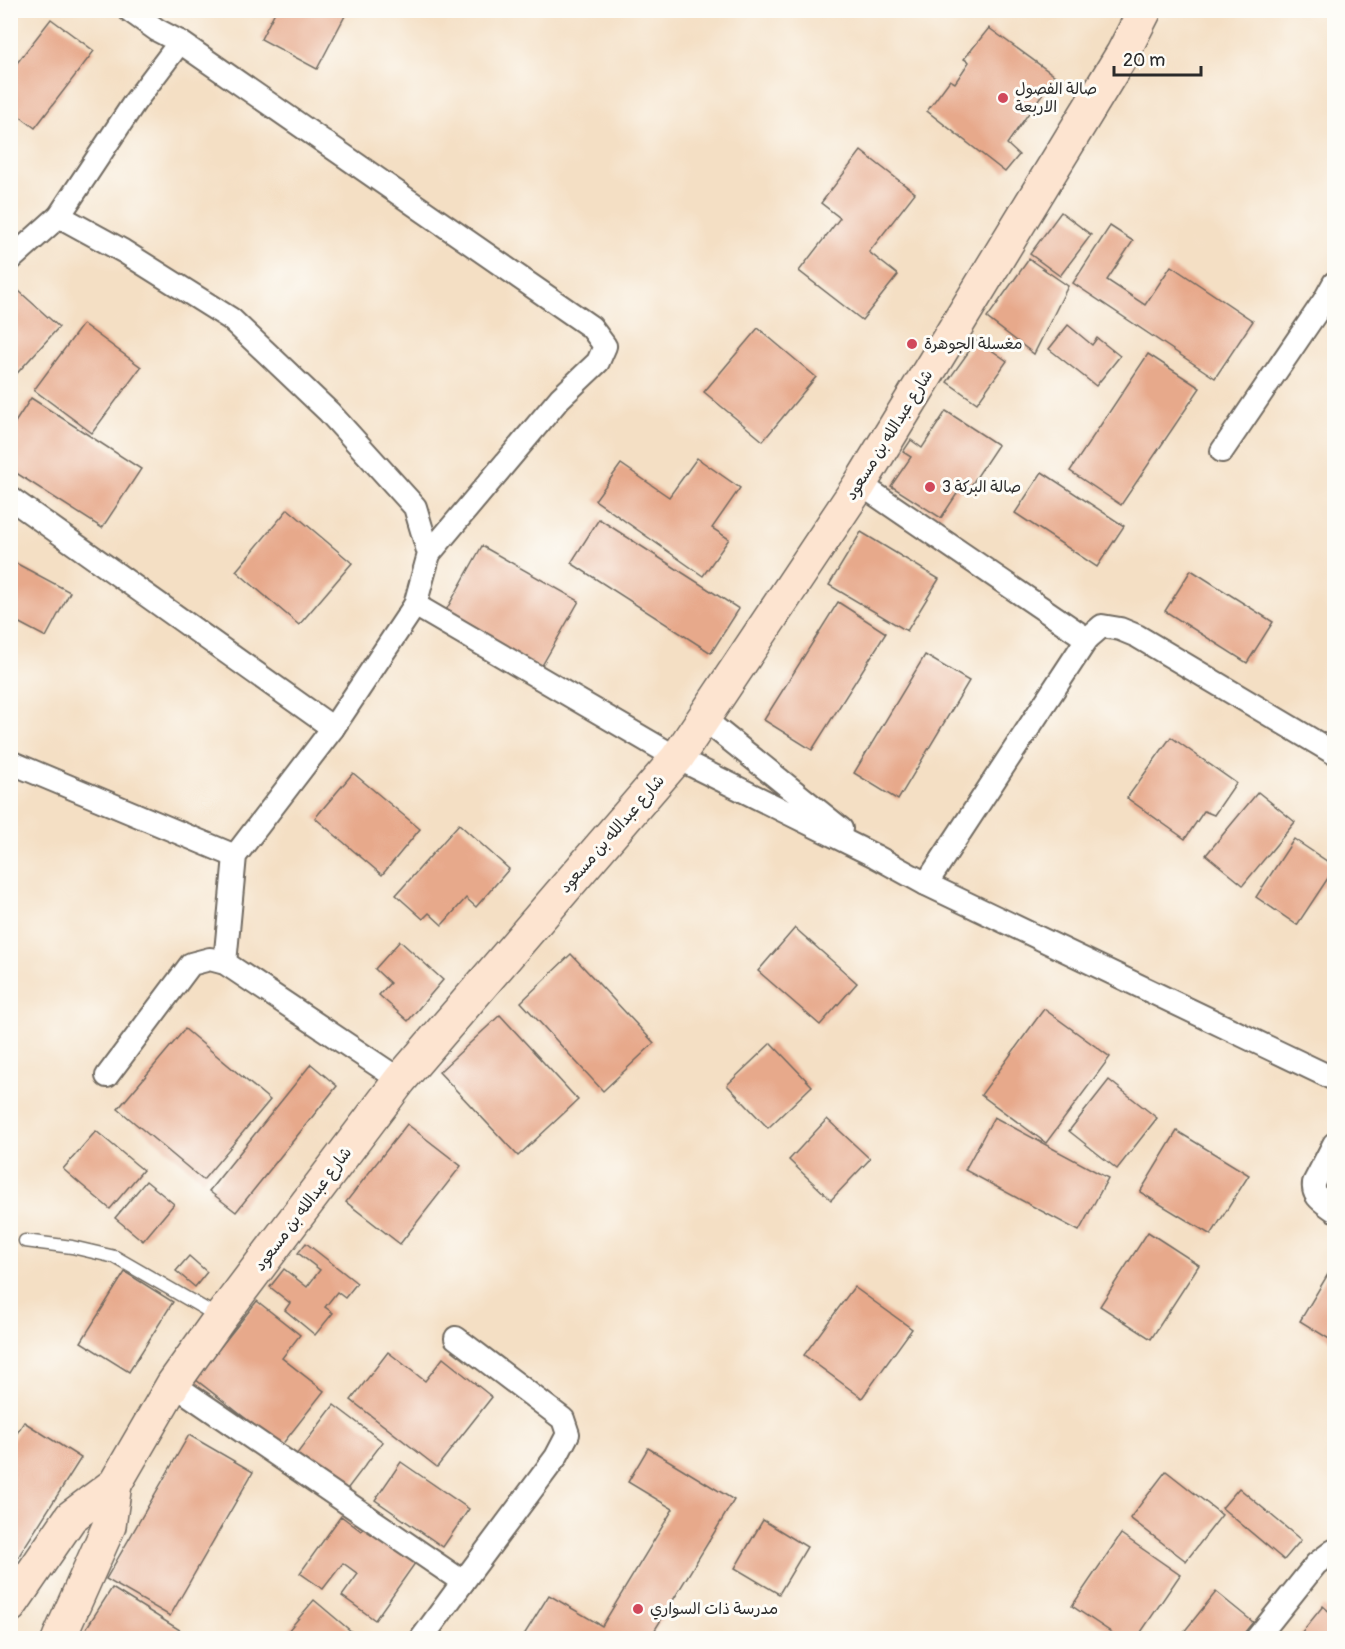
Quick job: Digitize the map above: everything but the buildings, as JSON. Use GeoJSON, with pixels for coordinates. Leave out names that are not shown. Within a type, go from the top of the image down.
{"type":"FeatureCollection","features":[{"type":"Feature","properties":{"kind":"street"},"geometry":{"type":"LineString","coordinates":[[129,10],[157,30],[180,42],[591,327],[604,346],[598,362],[560,398],[429,554],[415,605],[333,728],[235,856],[225,963]]}},
{"type":"Feature","properties":{"kind":"street","name":"شارع عبدالله بن مسعود"},"geometry":{"type":"LineString","coordinates":[[10,1606],[71,1517],[115,1484],[173,1384],[220,1318],[400,1080],[677,758],[860,484],[1123,53],[1145,10]]}},
{"type":"Feature","properties":{"kind":"street"},"geometry":{"type":"LineString","coordinates":[[10,260],[58,216],[134,103],[180,42]]}},
{"type":"Feature","properties":{"kind":"street"},"geometry":{"type":"LineString","coordinates":[[58,216],[123,251],[231,320],[329,412],[415,507],[429,554]]}},
{"type":"Feature","properties":{"kind":"street"},"geometry":{"type":"LineString","coordinates":[[1222,451],[1331,297]]}},
{"type":"Feature","properties":{"kind":"street"},"geometry":{"type":"LineString","coordinates":[[860,484],[1087,639]]}},
{"type":"Feature","properties":{"kind":"street"},"geometry":{"type":"LineString","coordinates":[[10,498],[333,728]]}},
{"type":"Feature","properties":{"kind":"street"},"geometry":{"type":"LineString","coordinates":[[415,605],[677,758],[875,856],[926,884],[1335,1079]]}},
{"type":"Feature","properties":{"kind":"street"},"geometry":{"type":"LineString","coordinates":[[926,884],[1087,639],[1102,626],[1120,629],[1137,636],[1335,753]]}},
{"type":"Feature","properties":{"kind":"street"},"geometry":{"type":"LineString","coordinates":[[704,719],[875,856]]}},
{"type":"Feature","properties":{"kind":"street"},"geometry":{"type":"LineString","coordinates":[[10,762],[235,856]]}},
{"type":"Feature","properties":{"kind":"street"},"geometry":{"type":"LineString","coordinates":[[107,1076],[191,964],[210,959],[225,963],[400,1080]]}},
{"type":"Feature","properties":{"kind":"street"},"geometry":{"type":"LineString","coordinates":[[1335,1144],[1313,1189],[1315,1195],[1335,1210]]}},
{"type":"Feature","properties":{"kind":"street"},"geometry":{"type":"LineString","coordinates":[[422,1638],[556,1457],[568,1434],[563,1419],[456,1338]]}},
{"type":"Feature","properties":{"kind":"street"},"geometry":{"type":"LineString","coordinates":[[173,1384],[463,1581]]}},
{"type":"Feature","properties":{"kind":"street"},"geometry":{"type":"LineString","coordinates":[[59,1638],[109,1526],[115,1484]]}},
{"type":"Feature","properties":{"kind":"street"},"geometry":{"type":"LineString","coordinates":[[1257,1638],[1316,1564],[1333,1551],[1335,1552]]}},
{"type":"Feature","properties":{"kind":"lane"},"geometry":{"type":"LineString","coordinates":[[25,1241],[72,1247],[115,1257],[220,1318]]}},
{"type":"Feature","properties":{"kind":"place","name":"صالة الفصول الاربعة"},"geometry":{"type":"Point","coordinates":[1003,98]}},
{"type":"Feature","properties":{"kind":"place","name":"مغسلة الجوهرة"},"geometry":{"type":"Point","coordinates":[912,344]}},
{"type":"Feature","properties":{"kind":"place","name":"صالة البركة 3"},"geometry":{"type":"Point","coordinates":[930,487]}},
{"type":"Feature","properties":{"kind":"place","name":"مدرسة ذات السواري"},"geometry":{"type":"Point","coordinates":[638,1609]}}]}
